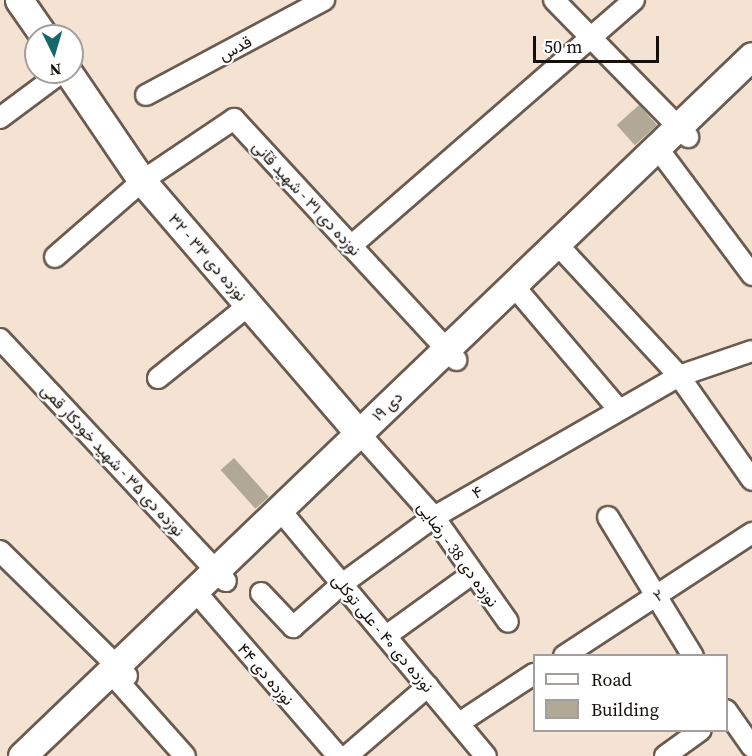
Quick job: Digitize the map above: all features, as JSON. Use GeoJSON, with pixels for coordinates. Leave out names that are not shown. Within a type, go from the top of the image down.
{"type":"FeatureCollection","features":[{"type":"Feature","properties":{"kind":"main road"},"geometry":{"type":"LineString","coordinates":[[19,0],[36,24]]}},
{"type":"Feature","properties":{"kind":"main road","name":"۱۹ دی"},"geometry":{"type":"LineString","coordinates":[[44,756],[119,675],[683,132],[751,63]]}},
{"type":"Feature","properties":{"kind":"main road","name":"۳۲ - نوزده دی ۳۳"},"geometry":{"type":"LineString","coordinates":[[76,84],[142,181],[364,438]]}},
{"type":"Feature","properties":{"kind":"main road","name":"۱۹ دی"},"geometry":{"type":"LineString","coordinates":[[22,756],[119,675]]}},
{"type":"Feature","properties":{"kind":"street","name":"قدس"},"geometry":{"type":"LineString","coordinates":[[146,95],[324,0]]}},
{"type":"Feature","properties":{"kind":"street"},"geometry":{"type":"LineString","coordinates":[[554,0],[683,132]]}},
{"type":"Feature","properties":{"kind":"street"},"geometry":{"type":"LineString","coordinates":[[351,246],[634,0]]}},
{"type":"Feature","properties":{"kind":"street"},"geometry":{"type":"LineString","coordinates":[[0,118],[46,84]]}},
{"type":"Feature","properties":{"kind":"street","name":"نوزده دی ۳۱ - شهید قآنی"},"geometry":{"type":"LineString","coordinates":[[142,181],[234,119],[451,355]]}},
{"type":"Feature","properties":{"kind":"street"},"geometry":{"type":"LineString","coordinates":[[661,152],[752,275]]}},
{"type":"Feature","properties":{"kind":"street"},"geometry":{"type":"LineString","coordinates":[[55,257],[142,181]]}},
{"type":"Feature","properties":{"kind":"street"},"geometry":{"type":"LineString","coordinates":[[562,248],[679,376],[752,480]]}},
{"type":"Feature","properties":{"kind":"street"},"geometry":{"type":"LineString","coordinates":[[518,291],[618,409]]}},
{"type":"Feature","properties":{"kind":"street"},"geometry":{"type":"LineString","coordinates":[[158,378],[249,305]]}},
{"type":"Feature","properties":{"kind":"street","name":"نوزده دی ۳۵ - شهید خودکار قمی"},"geometry":{"type":"LineString","coordinates":[[0,339],[221,576]]}},
{"type":"Feature","properties":{"kind":"street","name":"۴"},"geometry":{"type":"LineString","coordinates":[[261,593],[293,627],[342,584],[434,517],[618,409],[679,376],[752,351]]}},
{"type":"Feature","properties":{"kind":"street","name":"نوزده دی 38 - رضایی"},"geometry":{"type":"LineString","coordinates":[[364,438],[434,517],[508,622]]}},
{"type":"Feature","properties":{"kind":"street","name":"نوزده دی ۴۰ - علی توکلی"},"geometry":{"type":"LineString","coordinates":[[284,515],[486,756]]}},
{"type":"Feature","properties":{"kind":"street"},"geometry":{"type":"LineString","coordinates":[[608,517],[692,654]]}},
{"type":"Feature","properties":{"kind":"street","name":"۲"},"geometry":{"type":"LineString","coordinates":[[567,654],[752,533]]}},
{"type":"Feature","properties":{"kind":"street"},"geometry":{"type":"LineString","coordinates":[[0,552],[119,675],[185,756]]}},
{"type":"Feature","properties":{"kind":"street"},"geometry":{"type":"LineString","coordinates":[[386,636],[472,574]]}},
{"type":"Feature","properties":{"kind":"street","name":"نوزده دی ۴۴"},"geometry":{"type":"LineString","coordinates":[[199,597],[338,756]]}},
{"type":"Feature","properties":{"kind":"street"},"geometry":{"type":"LineString","coordinates":[[459,723],[533,675]]}},
{"type":"Feature","properties":{"kind":"street"},"geometry":{"type":"LineString","coordinates":[[347,756],[428,686]]}},
{"type":"Feature","properties":{"kind":"street"},"geometry":{"type":"LineString","coordinates":[[728,713],[752,747]]}},
{"type":"Feature","properties":{"kind":"street"},"geometry":{"type":"LineString","coordinates":[[665,756],[698,732]]}},
{"type":"Feature","properties":{"kind":"building"},"geometry":{"type":"Polygon","coordinates":[[[639,105],[657,125],[635,145],[617,125],[639,105]]]}},
{"type":"Feature","properties":{"kind":"building"},"geometry":{"type":"Polygon","coordinates":[[[234,458],[269,497],[255,509],[221,470],[234,458]]]}}]}
